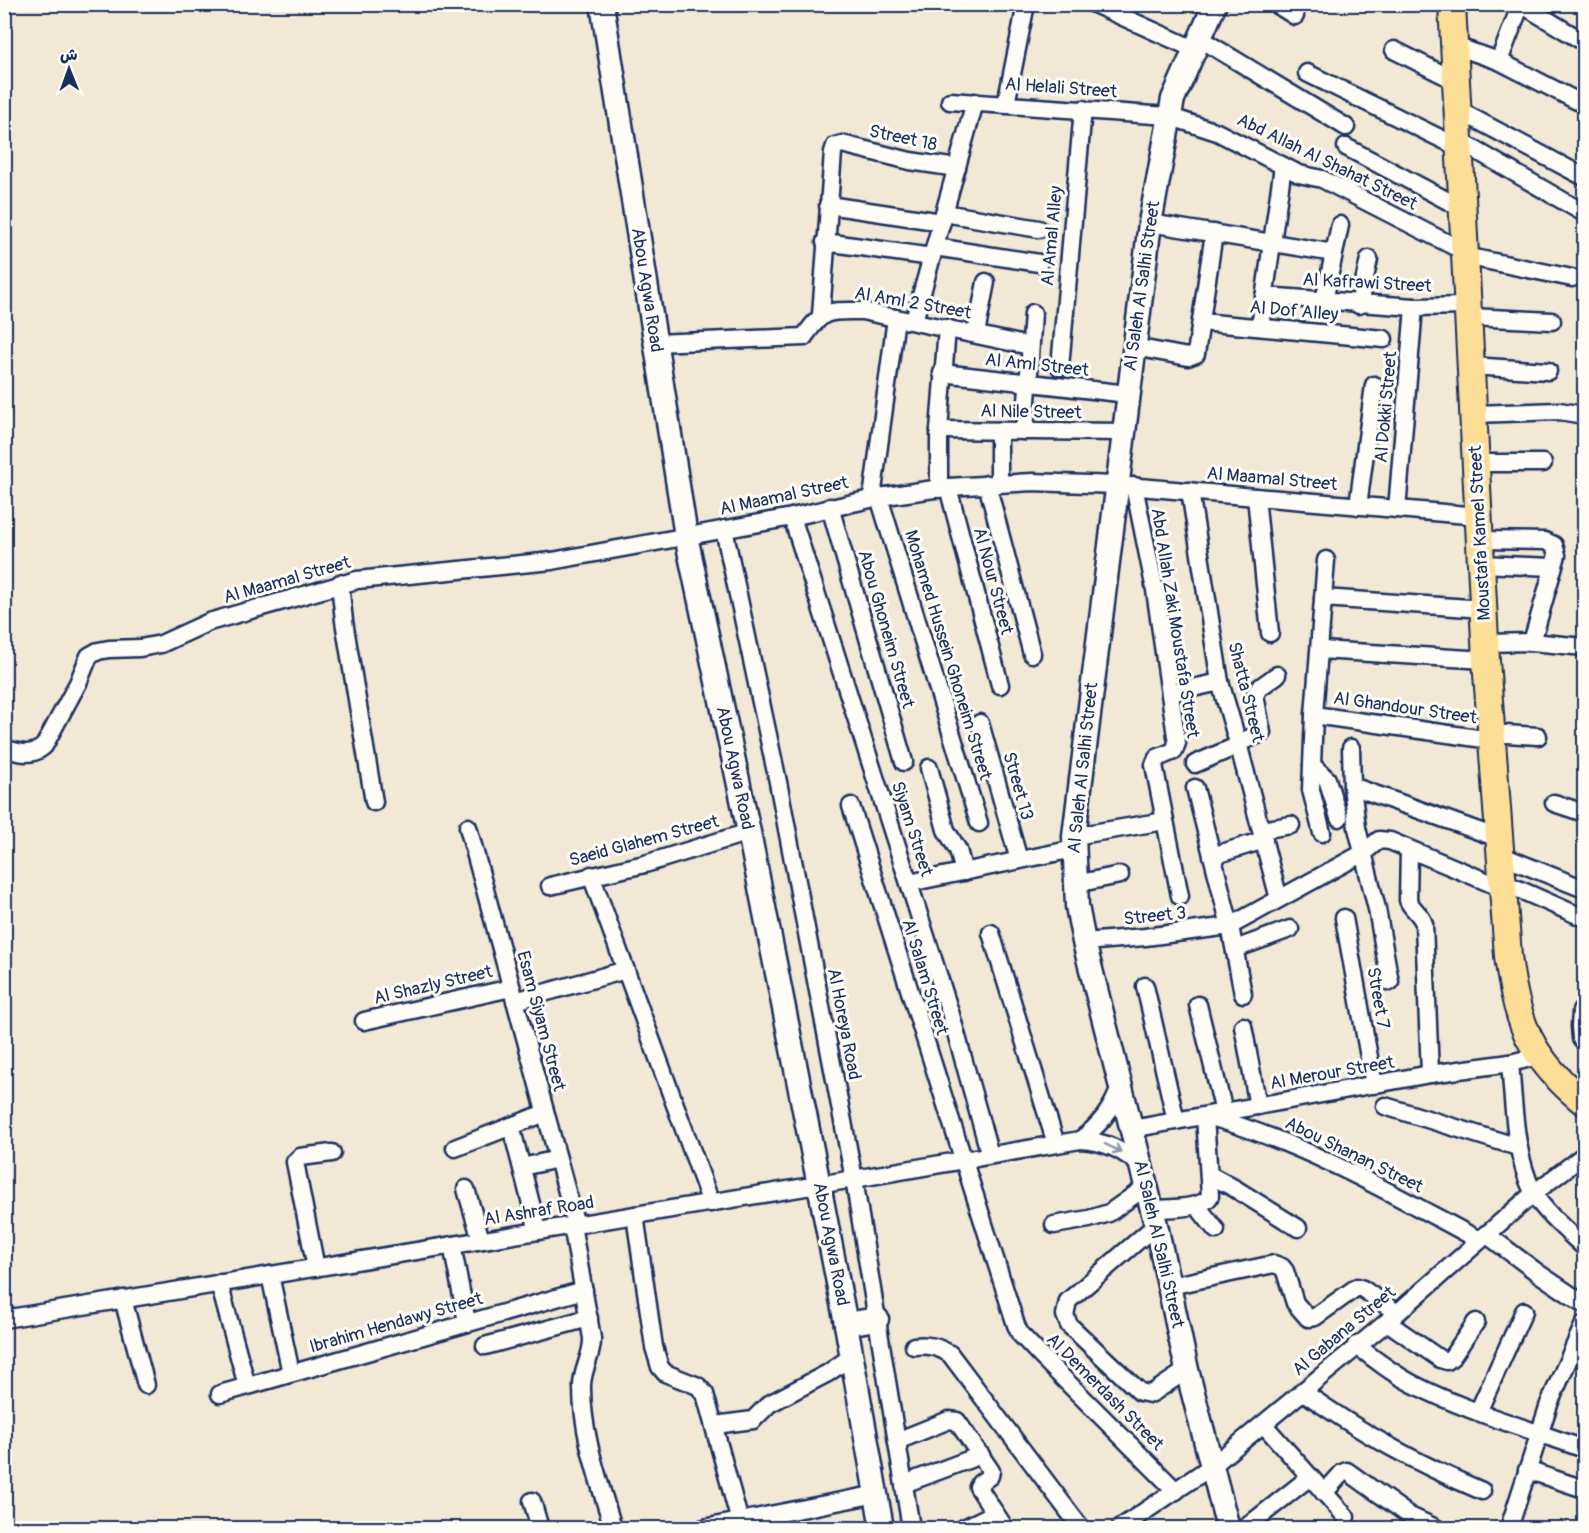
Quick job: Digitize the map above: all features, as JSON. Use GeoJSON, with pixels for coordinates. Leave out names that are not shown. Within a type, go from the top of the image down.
{"type":"FeatureCollection","features":[{"type":"Feature","properties":{"kind":"main road","name":"Moustafa Kamel Street"},"geometry":{"type":"LineString","coordinates":[[1447,8],[1455,46],[1486,651],[1508,956],[1515,1004],[1533,1048],[1565,1086],[1584,1102]]}},
{"type":"Feature","properties":{"kind":"street","name":"Abou Agwa Road"},"geometry":{"type":"LineString","coordinates":[[602,4],[686,536],[749,832],[819,1185],[882,1528]]}},
{"type":"Feature","properties":{"kind":"street"},"geometry":{"type":"LineString","coordinates":[[1005,104],[1026,4]]}},
{"type":"Feature","properties":{"kind":"street"},"geometry":{"type":"LineString","coordinates":[[1094,4],[1197,44],[1346,128]]}},
{"type":"Feature","properties":{"kind":"street","name":"Al Saleh Al Salhi Street"},"geometry":{"type":"LineString","coordinates":[[1215,4],[1179,81],[1168,116],[1150,223],[1123,432],[1125,486],[1074,842],[1075,884],[1084,942],[1154,1217],[1187,1370],[1228,1528]]}},
{"type":"Feature","properties":{"kind":"street"},"geometry":{"type":"LineString","coordinates":[[1276,4],[1295,16]]}},
{"type":"Feature","properties":{"kind":"street"},"geometry":{"type":"LineString","coordinates":[[1499,61],[1521,4],[1584,42]]}},
{"type":"Feature","properties":{"kind":"street"},"geometry":{"type":"LineString","coordinates":[[1455,46],[1499,61],[1577,101]]}},
{"type":"Feature","properties":{"kind":"street"},"geometry":{"type":"LineString","coordinates":[[1394,50],[1456,81]]}},
{"type":"Feature","properties":{"kind":"street"},"geometry":{"type":"LineString","coordinates":[[1307,73],[1460,145],[1584,213]]}},
{"type":"Feature","properties":{"kind":"street","name":"Al Helali Street"},"geometry":{"type":"LineString","coordinates":[[950,101],[1168,116]]}},
{"type":"Feature","properties":{"kind":"street"},"geometry":{"type":"LineString","coordinates":[[914,321],[975,102]]}},
{"type":"Feature","properties":{"kind":"street","name":"Al Amal Alley"},"geometry":{"type":"LineString","coordinates":[[1060,367],[1083,109]]}},
{"type":"Feature","properties":{"kind":"street"},"geometry":{"type":"LineString","coordinates":[[1458,110],[1584,177]]}},
{"type":"Feature","properties":{"kind":"street","name":"Abd Allah Al Shahat Street"},"geometry":{"type":"LineString","coordinates":[[1168,116],[1217,132],[1299,174],[1322,179],[1465,254],[1572,278]]}},
{"type":"Feature","properties":{"kind":"street","name":"Street 18"},"geometry":{"type":"LineString","coordinates":[[828,205],[833,152],[836,146],[842,144],[910,161],[957,168]]}},
{"type":"Feature","properties":{"kind":"street"},"geometry":{"type":"LineString","coordinates":[[1346,147],[1463,209]]}},
{"type":"Feature","properties":{"kind":"street"},"geometry":{"type":"LineString","coordinates":[[1260,327],[1284,166]]}},
{"type":"Feature","properties":{"kind":"street"},"geometry":{"type":"LineString","coordinates":[[655,343],[804,337],[820,315],[828,205],[1039,229]]}},
{"type":"Feature","properties":{"kind":"street"},"geometry":{"type":"LineString","coordinates":[[1150,223],[1334,253]]}},
{"type":"Feature","properties":{"kind":"street"},"geometry":{"type":"LineString","coordinates":[[1324,301],[1340,225]]}},
{"type":"Feature","properties":{"kind":"street"},"geometry":{"type":"LineString","coordinates":[[1134,347],[1188,357],[1194,356],[1197,351],[1214,233]]}},
{"type":"Feature","properties":{"kind":"street"},"geometry":{"type":"LineString","coordinates":[[825,243],[1039,263]]}},
{"type":"Feature","properties":{"kind":"street"},"geometry":{"type":"LineString","coordinates":[[1359,305],[1369,259]]}},
{"type":"Feature","properties":{"kind":"street"},"geometry":{"type":"LineString","coordinates":[[976,334],[986,282]]}},
{"type":"Feature","properties":{"kind":"street","name":"Al Kafrawi Street"},"geometry":{"type":"LineString","coordinates":[[1264,296],[1359,305],[1468,311],[1552,321]]}},
{"type":"Feature","properties":{"kind":"street","name":"Al Dokki Street"},"geometry":{"type":"LineString","coordinates":[[1397,509],[1414,308]]}},
{"type":"Feature","properties":{"kind":"street","name":"Al Aml 2 Street"},"geometry":{"type":"LineString","coordinates":[[820,315],[836,311],[862,311],[1030,346]]}},
{"type":"Feature","properties":{"kind":"street"},"geometry":{"type":"LineString","coordinates":[[1026,431],[1033,313]]}},
{"type":"Feature","properties":{"kind":"street"},"geometry":{"type":"LineString","coordinates":[[875,498],[896,318]]}},
{"type":"Feature","properties":{"kind":"street","name":"Al Dof Alley"},"geometry":{"type":"LineString","coordinates":[[1201,322],[1384,339]]}},
{"type":"Feature","properties":{"kind":"street","name":"Al Nour Street"},"geometry":{"type":"LineString","coordinates":[[947,328],[939,430],[943,488],[1000,685]]}},
{"type":"Feature","properties":{"kind":"street"},"geometry":{"type":"LineString","coordinates":[[1471,366],[1548,371]]}},
{"type":"Feature","properties":{"kind":"street","name":"Al Aml Street"},"geometry":{"type":"LineString","coordinates":[[942,374],[1128,394]]}},
{"type":"Feature","properties":{"kind":"street"},"geometry":{"type":"LineString","coordinates":[[1358,506],[1374,385]]}},
{"type":"Feature","properties":{"kind":"street"},"geometry":{"type":"LineString","coordinates":[[1474,414],[1559,411],[1584,415]]}},
{"type":"Feature","properties":{"kind":"street","name":"Al Nile Street"},"geometry":{"type":"LineString","coordinates":[[939,430],[1123,432]]}},
{"type":"Feature","properties":{"kind":"street"},"geometry":{"type":"LineString","coordinates":[[999,431],[993,484],[1032,654]]}},
{"type":"Feature","properties":{"kind":"street"},"geometry":{"type":"LineString","coordinates":[[1476,463],[1543,463]]}},
{"type":"Feature","properties":{"kind":"street","name":"Al Maamal Street"},"geometry":{"type":"LineString","coordinates":[[4,748],[22,754],[39,751],[44,746],[78,683],[89,656],[98,651],[161,644],[209,622],[340,583],[376,577],[544,562],[792,517],[875,498],[943,488],[1032,482],[1125,486],[1397,509],[1480,540]]}},
{"type":"Feature","properties":{"kind":"street","name":"Abd Allah Zaki Moustafa Street"},"geometry":{"type":"LineString","coordinates":[[1125,486],[1155,590],[1170,693],[1176,748],[1157,758],[1154,765],[1180,896]]}},
{"type":"Feature","properties":{"kind":"street","name":"Shatta Street"},"geometry":{"type":"LineString","coordinates":[[1190,491],[1220,682],[1279,899]]}},
{"type":"Feature","properties":{"kind":"street"},"geometry":{"type":"LineString","coordinates":[[1256,497],[1270,633]]}},
{"type":"Feature","properties":{"kind":"street","name":"Mohamed Hussein Ghoneim Street"},"geometry":{"type":"LineString","coordinates":[[875,498],[979,824]]}},
{"type":"Feature","properties":{"kind":"street","name":"Abou Ghoneim Street"},"geometry":{"type":"LineString","coordinates":[[830,507],[904,762]]}},
{"type":"Feature","properties":{"kind":"street","name":"Siyam Street"},"geometry":{"type":"LineString","coordinates":[[792,517],[951,1015],[990,1155]]}},
{"type":"Feature","properties":{"kind":"street","name":"Al Horeya Road"},"geometry":{"type":"LineString","coordinates":[[724,529],[778,782],[854,1179],[911,1528]]}},
{"type":"Feature","properties":{"kind":"street"},"geometry":{"type":"LineString","coordinates":[[1480,540],[1553,567]]}},
{"type":"Feature","properties":{"kind":"street"},"geometry":{"type":"LineString","coordinates":[[1480,540],[1550,542],[1557,550],[1532,642]]}},
{"type":"Feature","properties":{"kind":"street"},"geometry":{"type":"LineString","coordinates":[[1322,833],[1311,790],[1314,715],[1326,560]]}},
{"type":"Feature","properties":{"kind":"street"},"geometry":{"type":"LineString","coordinates":[[340,583],[344,621],[374,802]]}},
{"type":"Feature","properties":{"kind":"street"},"geometry":{"type":"LineString","coordinates":[[1323,598],[1484,609]]}},
{"type":"Feature","properties":{"kind":"street"},"geometry":{"type":"LineString","coordinates":[[1320,650],[1486,651],[1532,642],[1584,647]]}},
{"type":"Feature","properties":{"kind":"street"},"geometry":{"type":"LineString","coordinates":[[1195,764],[1262,733],[1263,728],[1255,698],[1256,692],[1277,675]]}},
{"type":"Feature","properties":{"kind":"street"},"geometry":{"type":"LineString","coordinates":[[1170,693],[1220,682]]}},
{"type":"Feature","properties":{"kind":"street","name":"Al Ghandour Street"},"geometry":{"type":"LineString","coordinates":[[1314,715],[1491,736],[1538,736]]}},
{"type":"Feature","properties":{"kind":"street","name":"Street 13"},"geometry":{"type":"LineString","coordinates":[[980,723],[1019,860]]}},
{"type":"Feature","properties":{"kind":"street"},"geometry":{"type":"LineString","coordinates":[[1351,748],[1352,786],[1357,828],[1377,909],[1390,982]]}},
{"type":"Feature","properties":{"kind":"street"},"geometry":{"type":"LineString","coordinates":[[1312,765],[1326,779],[1339,818]]}},
{"type":"Feature","properties":{"kind":"street"},"geometry":{"type":"LineString","coordinates":[[929,768],[946,830],[958,850],[964,872]]}},
{"type":"Feature","properties":{"kind":"street"},"geometry":{"type":"LineString","coordinates":[[1352,786],[1499,847],[1584,890]]}},
{"type":"Feature","properties":{"kind":"street"},"geometry":{"type":"LineString","coordinates":[[1195,789],[1230,926],[1243,994]]}},
{"type":"Feature","properties":{"kind":"street"},"geometry":{"type":"LineString","coordinates":[[1554,803],[1584,813]]}},
{"type":"Feature","properties":{"kind":"street","name":"Al Salam Street"},"geometry":{"type":"LineString","coordinates":[[851,806],[1012,1317]]}},
{"type":"Feature","properties":{"kind":"street"},"geometry":{"type":"LineString","coordinates":[[909,884],[1019,860],[1074,842],[1165,822]]}},
{"type":"Feature","properties":{"kind":"street"},"geometry":{"type":"LineString","coordinates":[[1212,856],[1291,825]]}},
{"type":"Feature","properties":{"kind":"street","name":"Esam Siyam Street"},"geometry":{"type":"LineString","coordinates":[[468,827],[574,1225],[592,1346],[582,1381],[584,1412],[591,1452],[613,1528]]}},
{"type":"Feature","properties":{"kind":"street","name":"Saeid Glahem Street"},"geometry":{"type":"LineString","coordinates":[[550,886],[591,875],[613,873],[749,832]]}},
{"type":"Feature","properties":{"kind":"street"},"geometry":{"type":"LineString","coordinates":[[1230,926],[1363,853],[1379,840],[1385,839],[1584,918]]}},
{"type":"Feature","properties":{"kind":"street"},"geometry":{"type":"LineString","coordinates":[[1409,850],[1408,900],[1424,924],[1430,1074]]}},
{"type":"Feature","properties":{"kind":"street"},"geometry":{"type":"LineString","coordinates":[[591,875],[711,1203]]}},
{"type":"Feature","properties":{"kind":"street"},"geometry":{"type":"LineString","coordinates":[[1075,884],[1120,875]]}},
{"type":"Feature","properties":{"kind":"street","name":"Street 7"},"geometry":{"type":"LineString","coordinates":[[1344,918],[1374,1085]]}},
{"type":"Feature","properties":{"kind":"street","name":"Street 3"},"geometry":{"type":"LineString","coordinates":[[1084,942],[1230,926]]}},
{"type":"Feature","properties":{"kind":"street"},"geometry":{"type":"LineString","coordinates":[[1235,950],[1290,929]]}},
{"type":"Feature","properties":{"kind":"street"},"geometry":{"type":"LineString","coordinates":[[991,933],[1056,1144]]}},
{"type":"Feature","properties":{"kind":"street","name":"Al Shazly Street"},"geometry":{"type":"LineString","coordinates":[[364,1021],[513,994],[626,970]]}},
{"type":"Feature","properties":{"kind":"street"},"geometry":{"type":"LineString","coordinates":[[1145,986],[1176,1121]]}},
{"type":"Feature","properties":{"kind":"street"},"geometry":{"type":"LineString","coordinates":[[1187,1370],[1154,1392],[1145,1394],[1140,1392],[1069,1325],[1065,1315],[1068,1301],[1154,1217],[1208,1201],[1212,1114],[1198,1005]]}},
{"type":"Feature","properties":{"kind":"street"},"geometry":{"type":"LineString","coordinates":[[1584,1012],[1584,1038]]}},
{"type":"Feature","properties":{"kind":"street"},"geometry":{"type":"LineString","coordinates":[[1244,1026],[1258,1106]]}},
{"type":"Feature","properties":{"kind":"street","name":"Al Merour Street"},"geometry":{"type":"LineString","coordinates":[[1132,1129],[1430,1074],[1510,1064],[1539,1056]]}},
{"type":"Feature","properties":{"kind":"street"},"geometry":{"type":"LineString","coordinates":[[1510,1064],[1518,1147],[1534,1193],[1584,1247]]}},
{"type":"Feature","properties":{"kind":"street"},"geometry":{"type":"LineString","coordinates":[[1080,1140],[1110,1112],[1120,1087]]}},
{"type":"Feature","properties":{"kind":"street"},"geometry":{"type":"LineString","coordinates":[[1385,1106],[1518,1147]]}},
{"type":"Feature","properties":{"kind":"street"},"geometry":{"type":"LineString","coordinates":[[455,1148],[545,1113]]}},
{"type":"Feature","properties":{"kind":"street","name":"Abou Shanan Street"},"geometry":{"type":"LineString","coordinates":[[1212,1114],[1321,1157],[1483,1237],[1584,1304]]}},
{"type":"Feature","properties":{"kind":"street"},"geometry":{"type":"LineString","coordinates":[[511,1126],[538,1231]]}},
{"type":"Feature","properties":{"kind":"street","name":"Al Ashraf Road"},"geometry":{"type":"LineString","coordinates":[[4,1319],[1080,1140],[1094,1140],[1107,1144],[1131,1158],[1144,1177]]}},
{"type":"Feature","properties":{"kind":"street"},"geometry":{"type":"LineString","coordinates":[[316,1268],[295,1162],[300,1157],[332,1153]]}},
{"type":"Feature","properties":{"kind":"street","name":"Al Gabana Street"},"geometry":{"type":"LineString","coordinates":[[1120,1528],[1212,1466],[1264,1425],[1534,1193],[1584,1155]]}},
{"type":"Feature","properties":{"kind":"street"},"geometry":{"type":"LineString","coordinates":[[522,1167],[558,1159]]}},
{"type":"Feature","properties":{"kind":"street"},"geometry":{"type":"LineString","coordinates":[[1210,1175],[1298,1228]]}},
{"type":"Feature","properties":{"kind":"street"},"geometry":{"type":"LineString","coordinates":[[1054,1225],[1089,1219],[1109,1212],[1144,1177]]}},
{"type":"Feature","properties":{"kind":"street"},"geometry":{"type":"LineString","coordinates":[[466,1189],[481,1240]]}},
{"type":"Feature","properties":{"kind":"street"},"geometry":{"type":"LineString","coordinates":[[1197,1206],[1216,1230]]}},
{"type":"Feature","properties":{"kind":"street"},"geometry":{"type":"LineString","coordinates":[[635,1215],[654,1347],[660,1367],[665,1373],[698,1386],[705,1394],[740,1522]]}},
{"type":"Feature","properties":{"kind":"street"},"geometry":{"type":"LineString","coordinates":[[452,1245],[467,1322]]}},
{"type":"Feature","properties":{"kind":"street"},"geometry":{"type":"LineString","coordinates":[[1170,1286],[1274,1264],[1282,1267],[1295,1303],[1308,1318],[1315,1317],[1357,1287],[1363,1288],[1440,1359],[1447,1360],[1452,1357],[1476,1322]]}},
{"type":"Feature","properties":{"kind":"street"},"geometry":{"type":"LineString","coordinates":[[270,1275],[291,1373]]}},
{"type":"Feature","properties":{"kind":"street"},"geometry":{"type":"LineString","coordinates":[[219,1283],[247,1386]]}},
{"type":"Feature","properties":{"kind":"street","name":"Ibrahim Hendawy Street"},"geometry":{"type":"LineString","coordinates":[[220,1394],[584,1290]]}},
{"type":"Feature","properties":{"kind":"street"},"geometry":{"type":"LineString","coordinates":[[123,1299],[146,1384]]}},
{"type":"Feature","properties":{"kind":"street"},"geometry":{"type":"LineString","coordinates":[[1478,1412],[1524,1311]]}},
{"type":"Feature","properties":{"kind":"street","name":"Al Demerdash Street"},"geometry":{"type":"LineString","coordinates":[[1012,1317],[1020,1334],[1176,1491]]}},
{"type":"Feature","properties":{"kind":"street"},"geometry":{"type":"LineString","coordinates":[[485,1346],[589,1318]]}},
{"type":"Feature","properties":{"kind":"street"},"geometry":{"type":"LineString","coordinates":[[846,1324],[877,1319]]}},
{"type":"Feature","properties":{"kind":"street"},"geometry":{"type":"LineString","coordinates":[[1509,1528],[1539,1432],[1562,1372],[1584,1324]]}},
{"type":"Feature","properties":{"kind":"street"},"geometry":{"type":"LineString","coordinates":[[1356,1345],[1412,1384],[1478,1412],[1584,1449]]}},
{"type":"Feature","properties":{"kind":"street"},"geometry":{"type":"LineString","coordinates":[[914,1346],[938,1347],[950,1354],[1081,1528]]}},
{"type":"Feature","properties":{"kind":"street"},"geometry":{"type":"LineString","coordinates":[[715,1425],[753,1420],[769,1404],[819,1378],[852,1356]]}},
{"type":"Feature","properties":{"kind":"street"},"geometry":{"type":"LineString","coordinates":[[1302,1391],[1344,1421],[1389,1448],[1434,1471],[1482,1491]]}},
{"type":"Feature","properties":{"kind":"street"},"geometry":{"type":"LineString","coordinates":[[897,1441],[955,1419],[990,1469],[990,1476],[978,1487],[1005,1528]]}},
{"type":"Feature","properties":{"kind":"street"},"geometry":{"type":"LineString","coordinates":[[1264,1425],[1346,1517]]}},
{"type":"Feature","properties":{"kind":"street"},"geometry":{"type":"LineString","coordinates":[[904,1484],[981,1455]]}},
{"type":"Feature","properties":{"kind":"street"},"geometry":{"type":"LineString","coordinates":[[1527,1470],[1584,1488]]}},
{"type":"Feature","properties":{"kind":"street"},"geometry":{"type":"LineString","coordinates":[[1324,1493],[1343,1471],[1347,1471],[1410,1516],[1436,1528]]}},
{"type":"Feature","properties":{"kind":"street"},"geometry":{"type":"LineString","coordinates":[[1245,1528],[1310,1477]]}},
{"type":"Feature","properties":{"kind":"street"},"geometry":{"type":"LineString","coordinates":[[704,1528],[877,1494]]}},
{"type":"Feature","properties":{"kind":"street"},"geometry":{"type":"LineString","coordinates":[[532,1501],[540,1528]]}},
{"type":"Feature","properties":{"kind":"street"},"geometry":{"type":"LineString","coordinates":[[964,1528],[995,1512]]}}]}
